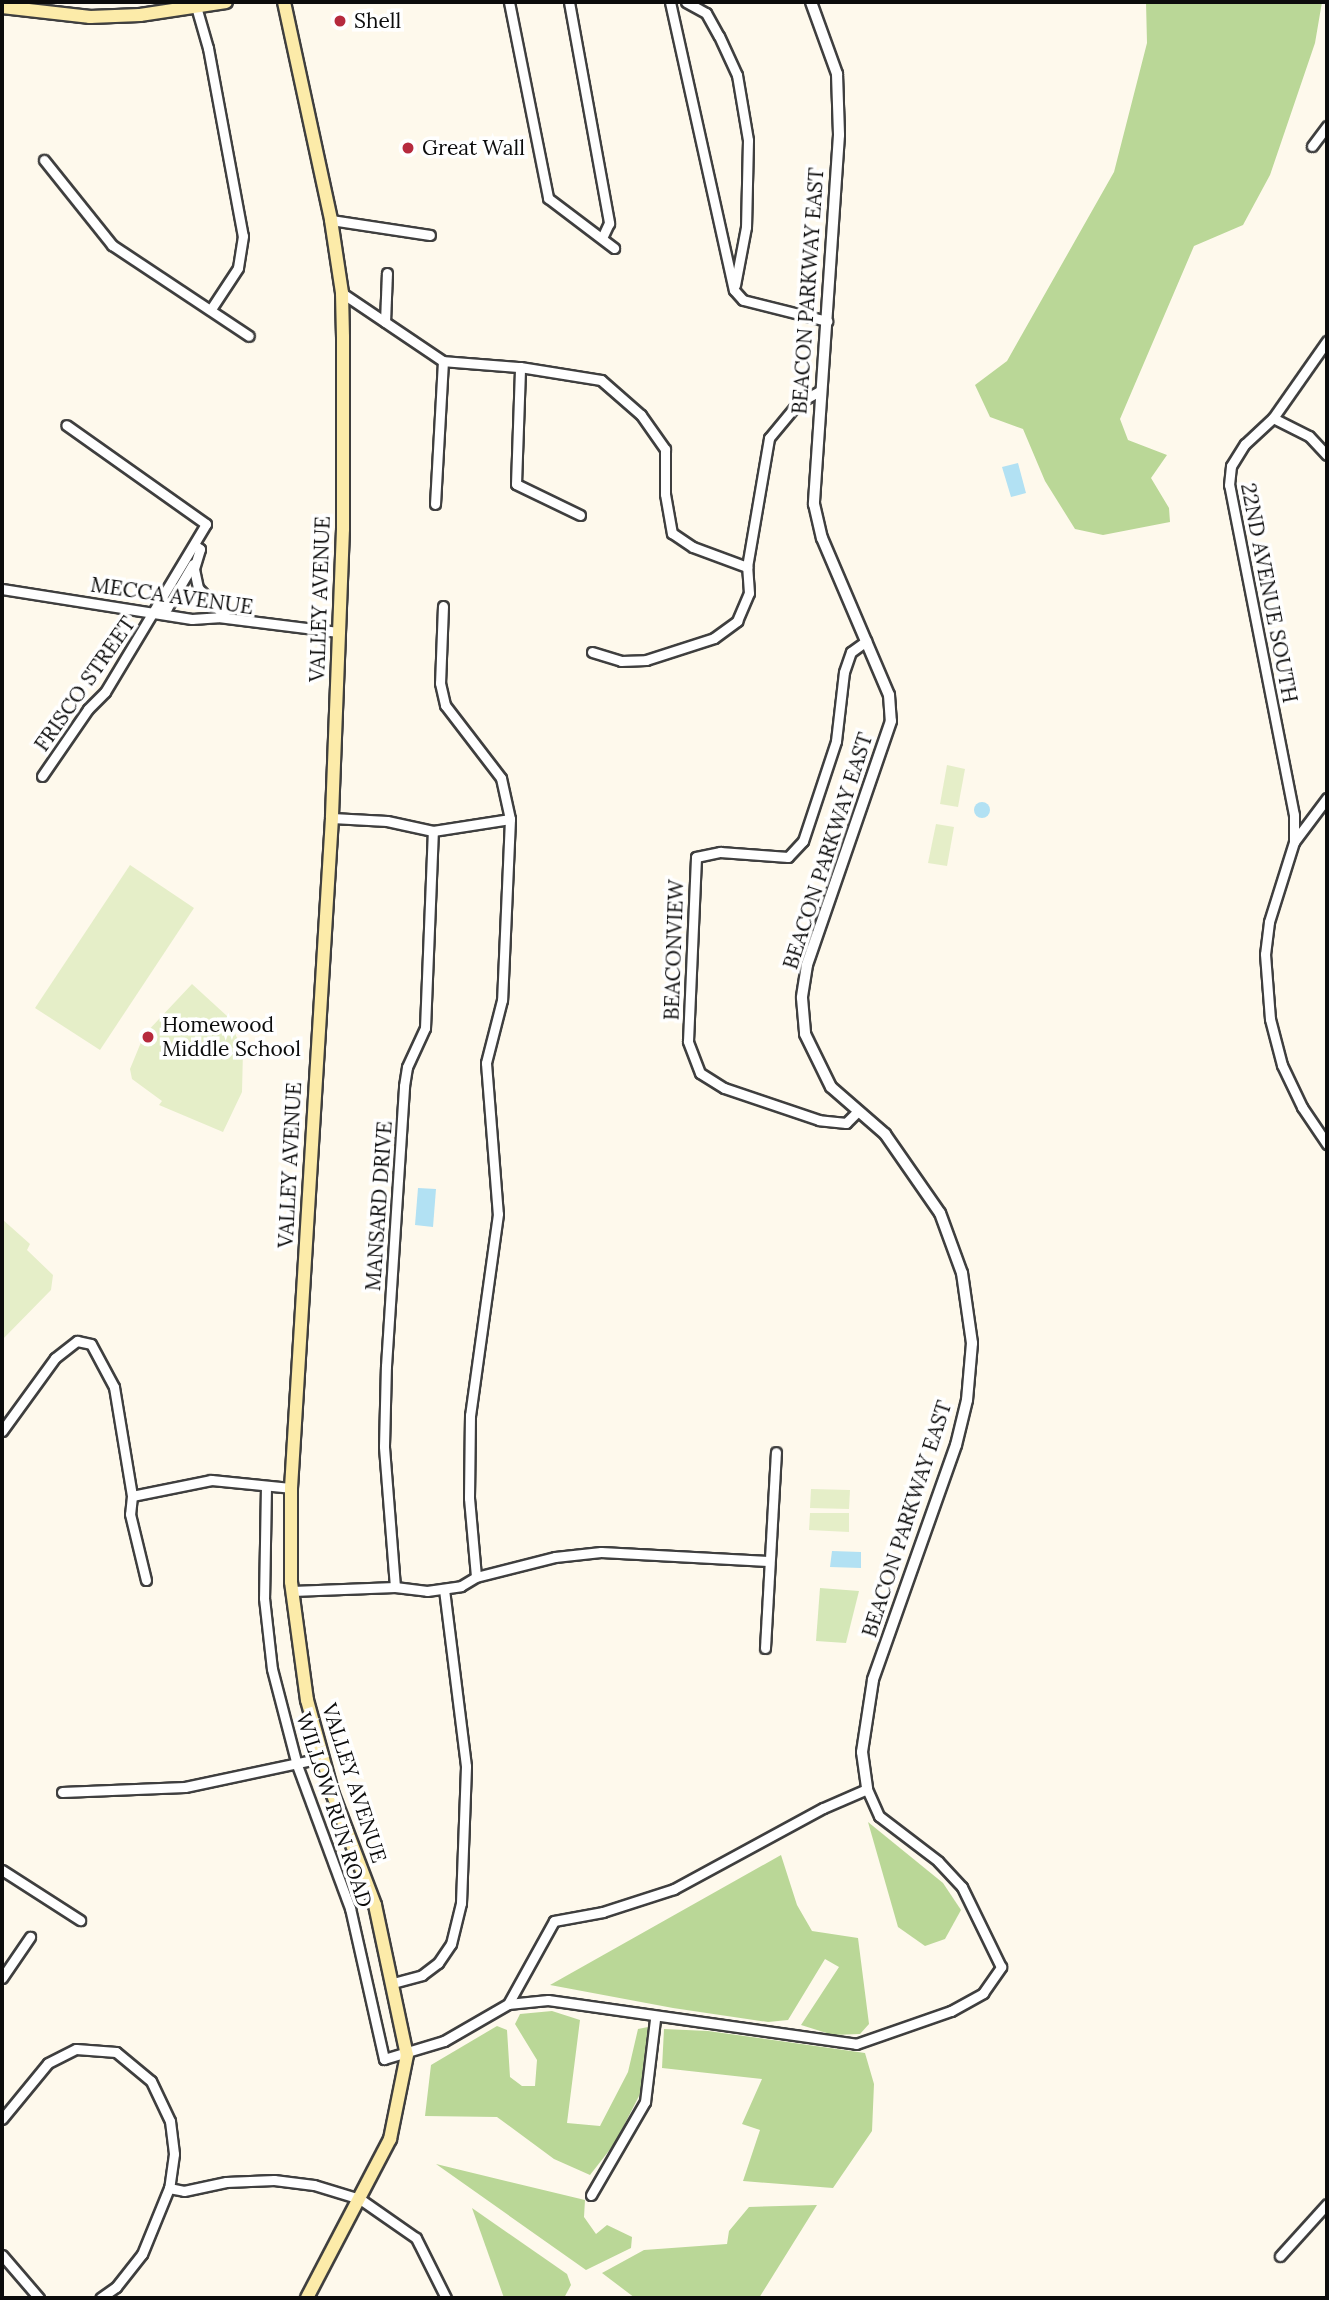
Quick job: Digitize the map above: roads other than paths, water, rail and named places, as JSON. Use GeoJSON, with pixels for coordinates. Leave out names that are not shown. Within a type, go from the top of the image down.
{"type":"FeatureCollection","features":[{"type":"Feature","properties":{"kind":"main road"},"geometry":{"type":"LineString","coordinates":[[2,7],[90,17],[226,2]]}},
{"type":"Feature","properties":{"kind":"main road","name":"VALLEY AVENUE"},"geometry":{"type":"LineString","coordinates":[[284,2],[331,220],[342,293],[343,529],[332,818],[291,1488],[292,1591],[307,1700],[322,1758],[375,1905],[407,2055],[390,2139],[307,2298]]}},
{"type":"Feature","properties":{"kind":"street"},"geometry":{"type":"LineString","coordinates":[[509,2],[548,198],[603,236],[614,248]]}},
{"type":"Feature","properties":{"kind":"street"},"geometry":{"type":"LineString","coordinates":[[569,2],[609,223],[603,236]]}},
{"type":"Feature","properties":{"kind":"street"},"geometry":{"type":"LineString","coordinates":[[670,2],[734,290],[743,300],[827,321]]}},
{"type":"Feature","properties":{"kind":"street"},"geometry":{"type":"LineString","coordinates":[[686,2],[706,13],[724,46],[737,75],[748,140],[746,227],[734,290]]}},
{"type":"Feature","properties":{"kind":"street","name":"BEACON PARKWAY EAST"},"geometry":{"type":"LineString","coordinates":[[811,2],[837,74],[839,135],[814,504],[822,538],[889,695],[891,721],[807,965],[802,998],[805,1034],[814,1061],[831,1087],[885,1134],[940,1213],[962,1273],[972,1343],[967,1400],[956,1445],[873,1680],[862,1752],[867,1790]]}},
{"type":"Feature","properties":{"kind":"street"},"geometry":{"type":"LineString","coordinates":[[195,4],[208,48],[243,236],[239,268],[211,309]]}},
{"type":"Feature","properties":{"kind":"street"},"geometry":{"type":"LineString","coordinates":[[1312,146],[1327,126]]}},
{"type":"Feature","properties":{"kind":"street"},"geometry":{"type":"LineString","coordinates":[[44,159],[112,245],[249,336]]}},
{"type":"Feature","properties":{"kind":"street"},"geometry":{"type":"LineString","coordinates":[[331,220],[429,235]]}},
{"type":"Feature","properties":{"kind":"street"},"geometry":{"type":"LineString","coordinates":[[385,322],[387,273]]}},
{"type":"Feature","properties":{"kind":"street"},"geometry":{"type":"LineString","coordinates":[[342,293],[443,361],[520,367],[601,380],[641,415],[664,449],[664,494],[671,533],[693,547],[747,566]]}},
{"type":"Feature","properties":{"kind":"street","name":"22ND AVENUE SOUTH"},"geometry":{"type":"LineString","coordinates":[[1294,842],[1294,814],[1229,485],[1231,466],[1238,455],[1273,418],[1327,341]]}},
{"type":"Feature","properties":{"kind":"street"},"geometry":{"type":"LineString","coordinates":[[435,505],[443,361]]}},
{"type":"Feature","properties":{"kind":"street"},"geometry":{"type":"LineString","coordinates":[[520,367],[516,484],[580,515]]}},
{"type":"Feature","properties":{"kind":"street"},"geometry":{"type":"LineString","coordinates":[[592,652],[621,661],[646,660],[714,638],[737,621],[749,593],[747,566],[769,438],[797,403],[821,390]]}},
{"type":"Feature","properties":{"kind":"street"},"geometry":{"type":"LineString","coordinates":[[1273,418],[1309,436],[1327,455]]}},
{"type":"Feature","properties":{"kind":"street"},"geometry":{"type":"LineString","coordinates":[[66,425],[203,519],[205,531],[194,569],[198,588],[207,602],[230,619]]}},
{"type":"Feature","properties":{"kind":"street","name":"FRISCO STREET"},"geometry":{"type":"LineString","coordinates":[[42,776],[88,709],[106,692],[157,611],[167,608],[198,550]]}},
{"type":"Feature","properties":{"kind":"street","name":"MECCA AVENUE"},"geometry":{"type":"LineString","coordinates":[[2,589],[157,611],[180,617],[230,619],[338,632]]}},
{"type":"Feature","properties":{"kind":"street"},"geometry":{"type":"LineString","coordinates":[[443,606],[440,683],[445,705],[501,778],[510,820],[502,1000],[486,1063],[498,1214],[470,1415],[469,1498],[476,1577]]}},
{"type":"Feature","properties":{"kind":"street","name":"BEACONVIEW"},"geometry":{"type":"LineString","coordinates":[[858,1111],[846,1123],[819,1120],[724,1088],[700,1073],[688,1041],[696,857],[720,852],[788,857],[803,841],[836,741],[844,673],[851,652],[866,641]]}},
{"type":"Feature","properties":{"kind":"street"},"geometry":{"type":"LineString","coordinates":[[1327,798],[1294,842],[1269,922],[1265,954],[1270,1019],[1282,1065],[1302,1107],[1327,1144]]}},
{"type":"Feature","properties":{"kind":"street"},"geometry":{"type":"LineString","coordinates":[[332,818],[387,821],[433,831],[510,820]]}},
{"type":"Feature","properties":{"kind":"street","name":"MANSARD DRIVE"},"geometry":{"type":"LineString","coordinates":[[395,1587],[384,1446],[386,1366],[404,1086],[407,1067],[425,1028],[433,831]]}},
{"type":"Feature","properties":{"kind":"street"},"geometry":{"type":"LineString","coordinates":[[2,1431],[55,1358],[77,1341],[91,1344],[114,1387],[132,1496],[130,1514],[146,1580]]}},
{"type":"Feature","properties":{"kind":"street"},"geometry":{"type":"LineString","coordinates":[[765,1648],[776,1452]]}},
{"type":"Feature","properties":{"kind":"street"},"geometry":{"type":"LineString","coordinates":[[132,1496],[211,1480],[291,1488]]}},
{"type":"Feature","properties":{"kind":"street","name":"WILLOW RUN ROAD"},"geometry":{"type":"LineString","coordinates":[[266,1486],[264,1598],[271,1657],[297,1765],[350,1908],[384,2059],[407,2055]]}},
{"type":"Feature","properties":{"kind":"street"},"geometry":{"type":"LineString","coordinates":[[292,1591],[395,1587],[444,1589],[476,1577],[555,1557],[601,1552],[768,1561]]}},
{"type":"Feature","properties":{"kind":"street"},"geometry":{"type":"LineString","coordinates":[[393,1983],[422,1975],[438,1963],[451,1944],[459,1919],[466,1766],[444,1589]]}},
{"type":"Feature","properties":{"kind":"street"},"geometry":{"type":"LineString","coordinates":[[62,1792],[185,1787],[322,1758]]}},
{"type":"Feature","properties":{"kind":"street"},"geometry":{"type":"LineString","coordinates":[[407,2055],[444,2041],[508,2004],[548,2000],[655,2019],[856,2044],[951,2011],[983,1993],[1001,1968],[962,1887],[938,1861],[879,1816],[867,1790],[800,1821],[674,1889],[603,1912],[555,1921],[508,2004]]}},
{"type":"Feature","properties":{"kind":"street"},"geometry":{"type":"LineString","coordinates":[[2,1870],[80,1920]]}},
{"type":"Feature","properties":{"kind":"street"},"geometry":{"type":"LineString","coordinates":[[2,1978],[30,1937]]}},
{"type":"Feature","properties":{"kind":"street"},"geometry":{"type":"LineString","coordinates":[[591,2195],[645,2102],[655,2019]]}},
{"type":"Feature","properties":{"kind":"street"},"geometry":{"type":"LineString","coordinates":[[2,2119],[48,2063],[76,2049],[116,2052],[151,2081],[170,2121],[174,2154],[169,2189],[142,2254],[116,2287],[100,2298]]}},
{"type":"Feature","properties":{"kind":"street"},"geometry":{"type":"LineString","coordinates":[[169,2189],[184,2191],[226,2182],[274,2180],[314,2185],[359,2199],[416,2238],[446,2298]]}},
{"type":"Feature","properties":{"kind":"street"},"geometry":{"type":"LineString","coordinates":[[1280,2256],[1327,2204]]}},
{"type":"Feature","properties":{"kind":"street"},"geometry":{"type":"LineString","coordinates":[[2,2255],[39,2298]]}},
{"type":"Feature","properties":{"kind":"water"},"geometry":{"type":"Polygon","coordinates":[[[1018,463],[1026,493],[1011,497],[1002,467],[1018,463]]]}},
{"type":"Feature","properties":{"kind":"water"},"geometry":{"type":"Polygon","coordinates":[[[982,802],[988,804],[988,816],[982,818],[976,816],[974,810],[976,804],[982,802]]]}},
{"type":"Feature","properties":{"kind":"water"},"geometry":{"type":"Polygon","coordinates":[[[418,1188],[436,1189],[433,1227],[415,1225],[418,1188]]]}},
{"type":"Feature","properties":{"kind":"water"},"geometry":{"type":"Polygon","coordinates":[[[832,1551],[861,1552],[861,1568],[830,1567],[832,1551]]]}},
{"type":"Feature","properties":{"kind":"place","name":"Shell"},"geometry":{"type":"Point","coordinates":[340,21]}},
{"type":"Feature","properties":{"kind":"place","name":"Great Wall"},"geometry":{"type":"Point","coordinates":[408,148]}},
{"type":"Feature","properties":{"kind":"place","name":"Homewood Middle School"},"geometry":{"type":"Point","coordinates":[148,1037]}}]}
